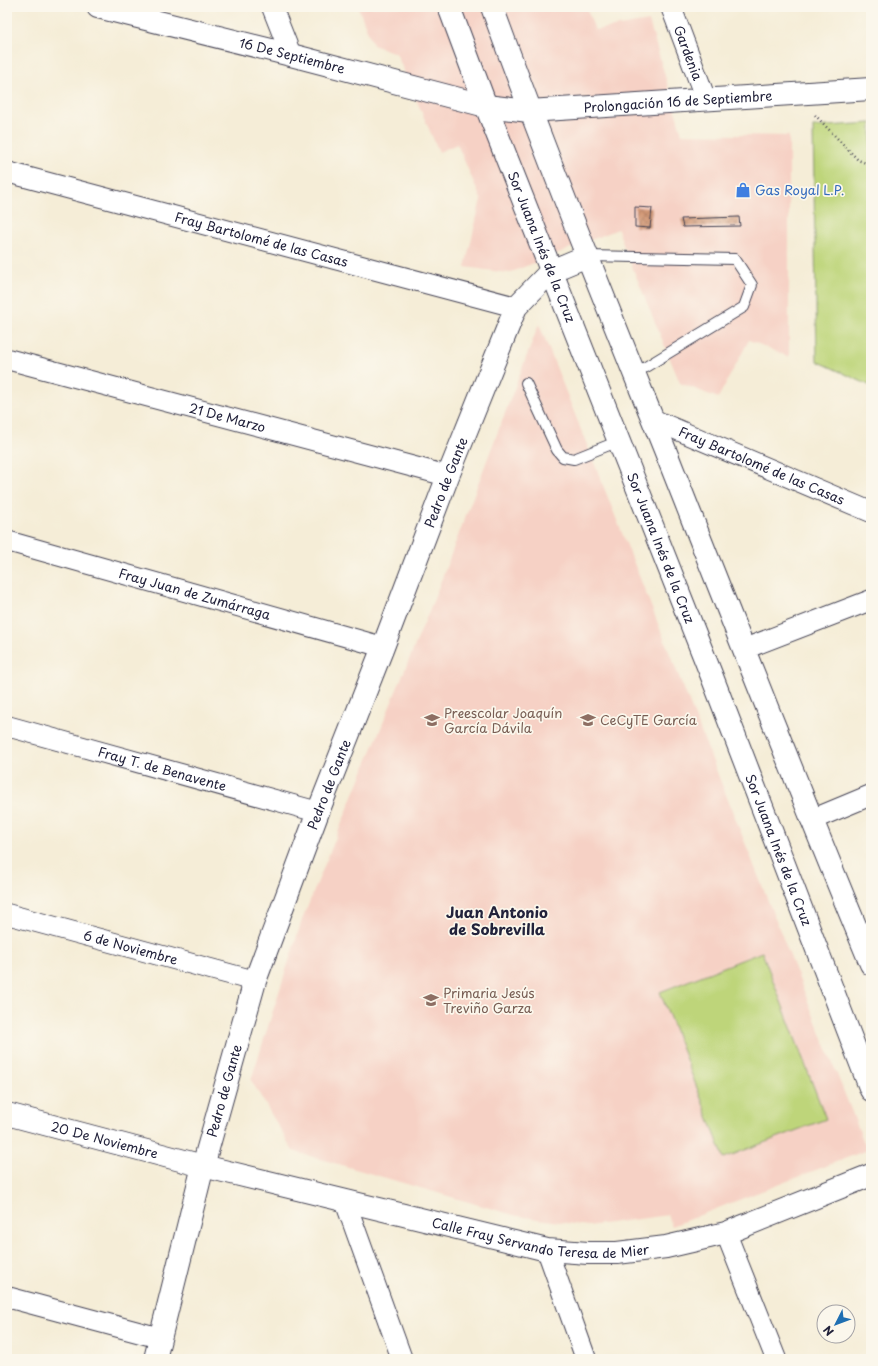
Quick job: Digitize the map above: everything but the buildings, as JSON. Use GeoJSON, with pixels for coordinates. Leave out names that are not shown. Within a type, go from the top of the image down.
{"type":"FeatureCollection","features":[{"type":"Feature","properties":{"kind":"street","name":"16 De Septiembre"},"geometry":{"type":"LineString","coordinates":[[98,7],[291,55],[486,106]]}},
{"type":"Feature","properties":{"kind":"street"},"geometry":{"type":"LineString","coordinates":[[272,7],[291,55]]}},
{"type":"Feature","properties":{"kind":"street","name":"Sor Juana Inés de la Cruz"},"geometry":{"type":"LineString","coordinates":[[449,7],[486,106],[712,674],[871,1090]]}},
{"type":"Feature","properties":{"kind":"street"},"geometry":{"type":"LineString","coordinates":[[492,7],[529,111],[586,256],[811,820],[871,964]]}},
{"type":"Feature","properties":{"kind":"street","name":"Gardenia"},"geometry":{"type":"LineString","coordinates":[[671,7],[706,100]]}},
{"type":"Feature","properties":{"kind":"street","name":"Prolongación 16 de Septiembre"},"geometry":{"type":"LineString","coordinates":[[486,106],[529,111],[871,89]]}},
{"type":"Feature","properties":{"kind":"street","name":"Fray Bartolomé de las Casas"},"geometry":{"type":"LineString","coordinates":[[7,172],[516,307]]}},
{"type":"Feature","properties":{"kind":"street","name":"Pedro de Gante"},"geometry":{"type":"LineString","coordinates":[[155,1359],[203,1166],[255,981],[318,812],[448,476],[516,307],[552,272],[586,256]]}},
{"type":"Feature","properties":{"kind":"street","name":"21 De Marzo"},"geometry":{"type":"LineString","coordinates":[[7,360],[448,476]]}},
{"type":"Feature","properties":{"kind":"street","name":"Fray Bartolomé de las Casas"},"geometry":{"type":"LineString","coordinates":[[652,419],[871,512]]}},
{"type":"Feature","properties":{"kind":"street","name":"Fray Juan de Zumárraga"},"geometry":{"type":"LineString","coordinates":[[7,541],[383,647]]}},
{"type":"Feature","properties":{"kind":"street"},"geometry":{"type":"LineString","coordinates":[[744,649],[871,600]]}},
{"type":"Feature","properties":{"kind":"street","name":"Fray T. de Benavente"},"geometry":{"type":"LineString","coordinates":[[7,726],[318,812]]}},
{"type":"Feature","properties":{"kind":"street"},"geometry":{"type":"LineString","coordinates":[[811,820],[871,795]]}},
{"type":"Feature","properties":{"kind":"street","name":"6 de Noviembre"},"geometry":{"type":"LineString","coordinates":[[7,914],[255,981]]}},
{"type":"Feature","properties":{"kind":"street","name":"20 De Noviembre"},"geometry":{"type":"LineString","coordinates":[[7,1114],[203,1166]]}},
{"type":"Feature","properties":{"kind":"street","name":"Calle Fray Servando Teresa de Mier"},"geometry":{"type":"LineString","coordinates":[[203,1166],[547,1250],[588,1253],[617,1253],[666,1247],[726,1233],[871,1175]]}},
{"type":"Feature","properties":{"kind":"street"},"geometry":{"type":"LineString","coordinates":[[345,1201],[402,1359]]}},
{"type":"Feature","properties":{"kind":"street"},"geometry":{"type":"LineString","coordinates":[[726,1233],[776,1359]]}},
{"type":"Feature","properties":{"kind":"street"},"geometry":{"type":"LineString","coordinates":[[547,1250],[586,1359]]}},
{"type":"Feature","properties":{"kind":"street"},"geometry":{"type":"LineString","coordinates":[[7,1297],[160,1338]]}},
{"type":"Feature","properties":{"kind":"lane"},"geometry":{"type":"LineString","coordinates":[[586,256],[735,259],[752,285],[744,307],[634,374]]}},
{"type":"Feature","properties":{"kind":"lane"},"geometry":{"type":"LineString","coordinates":[[526,383],[557,450],[563,457],[574,459],[619,441]]}},
{"type":"Feature","properties":{"kind":"path"},"geometry":{"type":"LineString","coordinates":[[800,94],[816,116],[858,160],[871,165]]}},
{"type":"Feature","properties":{"kind":"shaded area"},"geometry":{"type":"Polygon","coordinates":[[[358,7],[586,7],[595,30],[649,21],[682,134],[789,136],[789,357],[749,340],[718,398],[680,383],[618,229],[509,273],[465,267],[481,199],[457,144],[439,152],[396,53],[373,45],[358,7]]]}},
{"type":"Feature","properties":{"kind":"shaded area"},"geometry":{"type":"Polygon","coordinates":[[[539,324],[867,1150],[672,1226],[668,1215],[588,1226],[517,1216],[293,1151],[251,1080],[302,920],[434,599],[539,324]]]}},
{"type":"Feature","properties":{"kind":"green space"},"geometry":{"type":"Polygon","coordinates":[[[871,123],[871,386],[817,361],[813,127],[871,123]]]}},
{"type":"Feature","properties":{"kind":"green space"},"geometry":{"type":"Polygon","coordinates":[[[762,952],[826,1119],[724,1158],[660,992],[762,952]]]}},
{"type":"Feature","properties":{"kind":"place","name":"Gas Royal L.P."},"geometry":{"type":"Point","coordinates":[743,190]}},
{"type":"Feature","properties":{"kind":"place","name":"Preescolar Joaquín García Dávila"},"geometry":{"type":"Point","coordinates":[432,720]}},
{"type":"Feature","properties":{"kind":"place","name":"CeCyTE García"},"geometry":{"type":"Point","coordinates":[588,720]}},
{"type":"Feature","properties":{"kind":"place","name":"Primaria Jesús Treviño Garza"},"geometry":{"type":"Point","coordinates":[431,1000]}},
{"type":"Feature","properties":{"kind":"district","name":"Juan Antonio de Sobrevilla"},"geometry":{"type":"Point","coordinates":[497,922]}}]}
